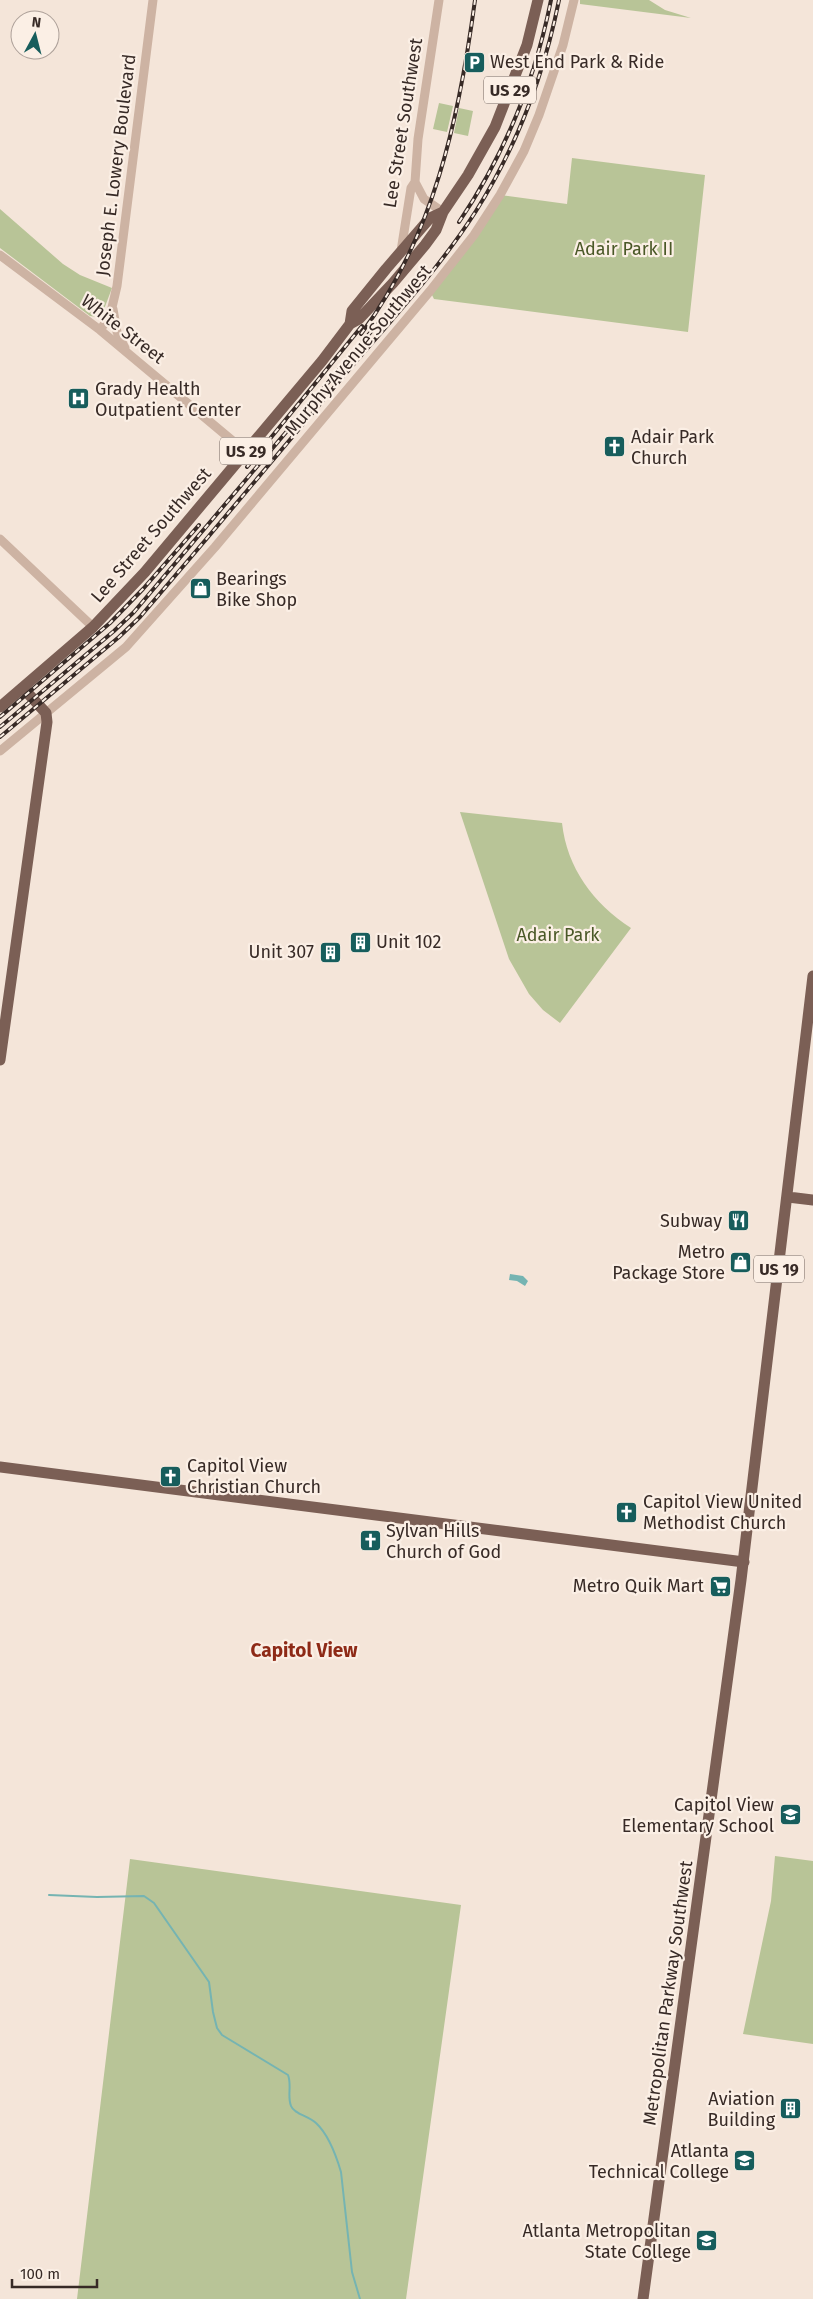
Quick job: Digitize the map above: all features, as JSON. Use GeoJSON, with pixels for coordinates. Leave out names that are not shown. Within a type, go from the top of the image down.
{"type":"FeatureCollection","features":[{"type":"Feature","properties":{"kind":"main road","name":"US 29"},"geometry":{"type":"LineString","coordinates":[[350,324],[352,311],[357,304],[430,218],[443,212],[468,175],[501,113],[527,45],[538,0]]}},
{"type":"Feature","properties":{"kind":"main road","name":"Lee Street Southwest"},"geometry":{"type":"LineString","coordinates":[[0,707],[93,627],[144,572],[322,361],[350,324],[359,319],[393,284],[436,230],[443,212]]}},
{"type":"Feature","properties":{"kind":"main road"},"geometry":{"type":"LineString","coordinates":[[0,1060],[47,722],[46,713],[23,688]]}},
{"type":"Feature","properties":{"kind":"main road","name":"Metropolitan Parkway Southwest"},"geometry":{"type":"LineString","coordinates":[[643,2299],[744,1562],[813,976]]}},
{"type":"Feature","properties":{"kind":"main road"},"geometry":{"type":"LineString","coordinates":[[788,1197],[813,1200]]}},
{"type":"Feature","properties":{"kind":"main road"},"geometry":{"type":"LineString","coordinates":[[0,1468],[744,1562]]}},
{"type":"Feature","properties":{"kind":"street","name":"Joseph E. Lowery Boulevard"},"geometry":{"type":"LineString","coordinates":[[100,330],[110,316],[113,307],[119,271],[153,0]]}},
{"type":"Feature","properties":{"kind":"street","name":"Lee Street Southwest"},"geometry":{"type":"LineString","coordinates":[[401,251],[411,188],[415,182],[418,139],[439,0]]}},
{"type":"Feature","properties":{"kind":"street","name":"Murphy Avenue Southwest"},"geometry":{"type":"LineString","coordinates":[[0,751],[126,647],[171,598],[430,291],[474,235],[503,190],[524,151],[539,115],[563,45],[574,0]]}},
{"type":"Feature","properties":{"kind":"street"},"geometry":{"type":"LineString","coordinates":[[415,182],[424,199],[443,212]]}},
{"type":"Feature","properties":{"kind":"street","name":"White Street"},"geometry":{"type":"LineString","coordinates":[[0,255],[100,330],[246,452]]}},
{"type":"Feature","properties":{"kind":"street"},"geometry":{"type":"LineString","coordinates":[[113,307],[118,332],[128,353]]}},
{"type":"Feature","properties":{"kind":"street"},"geometry":{"type":"LineString","coordinates":[[0,539],[93,627]]}},
{"type":"Feature","properties":{"kind":"green space"},"geometry":{"type":"Polygon","coordinates":[[[580,0],[649,0],[665,10],[691,18],[580,4],[580,0]]]}},
{"type":"Feature","properties":{"kind":"green space"},"geometry":{"type":"Polygon","coordinates":[[[439,103],[453,106],[447,132],[433,129],[439,103]]]}},
{"type":"Feature","properties":{"kind":"green space"},"geometry":{"type":"Polygon","coordinates":[[[459,108],[473,111],[468,136],[454,133],[459,108]]]}},
{"type":"Feature","properties":{"kind":"green space","name":"Adair Park II"},"geometry":{"type":"Polygon","coordinates":[[[572,158],[705,175],[688,332],[434,299],[430,291],[500,195],[567,204],[572,158]]]}},
{"type":"Feature","properties":{"kind":"green space"},"geometry":{"type":"Polygon","coordinates":[[[0,209],[63,264],[80,275],[112,288],[103,312],[97,317],[90,316],[0,248],[0,209]]]}},
{"type":"Feature","properties":{"kind":"green space","name":"Adair Park"},"geometry":{"type":"Polygon","coordinates":[[[460,812],[562,823],[570,855],[584,883],[605,907],[631,928],[560,1023],[543,1010],[529,994],[509,959],[460,812]]]}},
{"type":"Feature","properties":{"kind":"green space"},"geometry":{"type":"Polygon","coordinates":[[[775,1856],[813,1861],[813,2044],[743,2034],[771,1901],[775,1856]]]}},
{"type":"Feature","properties":{"kind":"green space"},"geometry":{"type":"Polygon","coordinates":[[[130,1859],[461,1905],[406,2299],[77,2299],[130,1859]]]}},
{"type":"Feature","properties":{"kind":"water"},"geometry":{"type":"Polygon","coordinates":[[[510,1274],[523,1276],[528,1281],[525,1286],[517,1281],[509,1280],[510,1274]]]}},
{"type":"Feature","properties":{"kind":"waterway"},"geometry":{"type":"LineString","coordinates":[[49,1895],[144,1896],[154,1903],[209,1982],[213,2012],[217,2028],[222,2035],[288,2075],[291,2106],[295,2111],[313,2121],[325,2133],[332,2146],[341,2172],[352,2272],[360,2299]]}},
{"type":"Feature","properties":{"kind":"railway"},"geometry":{"type":"LineString","coordinates":[[361,334],[386,296],[407,257],[425,217],[439,175],[461,89],[475,0]]}},
{"type":"Feature","properties":{"kind":"railway"},"geometry":{"type":"LineString","coordinates":[[459,222],[491,170],[516,116],[536,59],[551,0]]}},
{"type":"Feature","properties":{"kind":"railway"},"geometry":{"type":"LineString","coordinates":[[0,737],[119,637],[140,617],[407,303],[443,258],[491,186],[516,135],[537,83],[559,0]]}},
{"type":"Feature","properties":{"kind":"railway"},"geometry":{"type":"LineString","coordinates":[[0,727],[134,612],[386,314]]}},
{"type":"Feature","properties":{"kind":"railway"},"geometry":{"type":"LineString","coordinates":[[247,467],[362,326]]}},
{"type":"Feature","properties":{"kind":"railway"},"geometry":{"type":"LineString","coordinates":[[0,717],[110,623],[143,589],[199,525]]}},
{"type":"Feature","properties":{"kind":"place","name":"West End Park & Ride"},"geometry":{"type":"Point","coordinates":[474,62]}},
{"type":"Feature","properties":{"kind":"place","name":"Grady Health Outpatient Center"},"geometry":{"type":"Point","coordinates":[79,399]}},
{"type":"Feature","properties":{"kind":"place","name":"Adair Park Church"},"geometry":{"type":"Point","coordinates":[615,447]}},
{"type":"Feature","properties":{"kind":"place","name":"Bearings Bike Shop"},"geometry":{"type":"Point","coordinates":[200,589]}},
{"type":"Feature","properties":{"kind":"place","name":"Unit 102"},"geometry":{"type":"Point","coordinates":[360,942]}},
{"type":"Feature","properties":{"kind":"place","name":"Unit 307"},"geometry":{"type":"Point","coordinates":[330,952]}},
{"type":"Feature","properties":{"kind":"place","name":"Subway"},"geometry":{"type":"Point","coordinates":[738,1221]}},
{"type":"Feature","properties":{"kind":"place","name":"Metro Package Store"},"geometry":{"type":"Point","coordinates":[741,1262]}},
{"type":"Feature","properties":{"kind":"place","name":"Capitol View Christian Church"},"geometry":{"type":"Point","coordinates":[171,1476]}},
{"type":"Feature","properties":{"kind":"place","name":"Capitol View United Methodist Church"},"geometry":{"type":"Point","coordinates":[627,1512]}},
{"type":"Feature","properties":{"kind":"place","name":"Sylvan Hills Church of God"},"geometry":{"type":"Point","coordinates":[370,1541]}},
{"type":"Feature","properties":{"kind":"place","name":"Metro Quik Mart"},"geometry":{"type":"Point","coordinates":[720,1586]}},
{"type":"Feature","properties":{"kind":"place","name":"Capitol View Elementary School"},"geometry":{"type":"Point","coordinates":[790,1815]}},
{"type":"Feature","properties":{"kind":"place","name":"Aviation Building"},"geometry":{"type":"Point","coordinates":[791,2109]}},
{"type":"Feature","properties":{"kind":"place","name":"Atlanta Technical College"},"geometry":{"type":"Point","coordinates":[745,2161]}},
{"type":"Feature","properties":{"kind":"place","name":"Atlanta Metropolitan State College"},"geometry":{"type":"Point","coordinates":[707,2241]}},
{"type":"Feature","properties":{"kind":"district","name":"Capitol View"},"geometry":{"type":"Point","coordinates":[304,1650]}}]}
